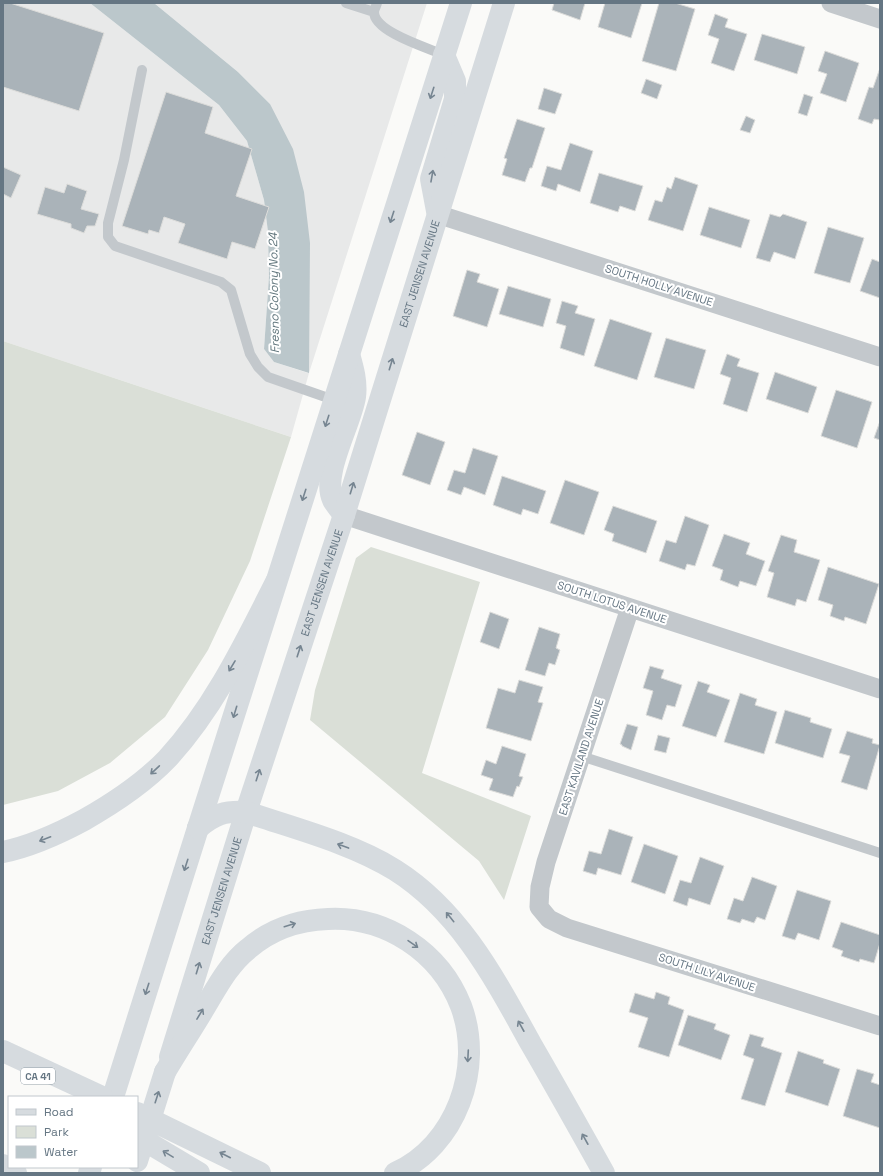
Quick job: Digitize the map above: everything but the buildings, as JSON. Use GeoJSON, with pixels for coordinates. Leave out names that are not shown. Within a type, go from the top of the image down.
{"type":"FeatureCollection","features":[{"type":"Feature","properties":{"kind":"main road"},"geometry":{"type":"LineString","coordinates":[[113,1096],[348,353],[461,3]]}},
{"type":"Feature","properties":{"kind":"main road","name":"EAST JENSEN AVENUE"},"geometry":{"type":"LineString","coordinates":[[138,1158],[246,812],[344,515],[504,3]]}},
{"type":"Feature","properties":{"kind":"main road"},"geometry":{"type":"LineString","coordinates":[[437,214],[431,179],[455,99],[455,82],[444,55]]}},
{"type":"Feature","properties":{"kind":"main road"},"geometry":{"type":"LineString","coordinates":[[344,515],[333,500],[330,487],[334,465],[355,397],[355,374],[348,353]]}},
{"type":"Feature","properties":{"kind":"main road"},"geometry":{"type":"LineString","coordinates":[[3,852],[22,848],[62,832],[111,805],[141,783],[166,759],[207,706],[243,648],[276,582]]}},
{"type":"Feature","properties":{"kind":"main road"},"geometry":{"type":"LineString","coordinates":[[198,828],[211,817],[228,811],[246,812],[351,849],[393,869],[422,889],[444,909],[474,948],[502,992],[604,1173]]}},
{"type":"Feature","properties":{"kind":"main road"},"geometry":{"type":"LineString","coordinates":[[165,1072],[231,966],[248,948],[275,930],[306,920],[338,918],[362,921],[390,930],[416,946],[432,961],[447,980],[461,1006],[469,1050],[467,1072],[461,1100],[449,1126],[429,1151],[408,1167],[395,1173]]}},
{"type":"Feature","properties":{"kind":"main road"},"geometry":{"type":"LineString","coordinates":[[3,1051],[100,1096]]}},
{"type":"Feature","properties":{"kind":"main road","name":"CA 41"},"geometry":{"type":"LineString","coordinates":[[3,1055],[71,1096]]}},
{"type":"Feature","properties":{"kind":"main road"},"geometry":{"type":"LineString","coordinates":[[138,1113],[260,1173]]}},
{"type":"Feature","properties":{"kind":"main road"},"geometry":{"type":"LineString","coordinates":[[138,1137],[198,1173]]}},
{"type":"Feature","properties":{"kind":"main road"},"geometry":{"type":"LineString","coordinates":[[3,1165],[16,1173]]}},
{"type":"Feature","properties":{"kind":"street"},"geometry":{"type":"LineString","coordinates":[[831,3],[880,19]]}},
{"type":"Feature","properties":{"kind":"street","name":"SOUTH HOLLY AVENUE"},"geometry":{"type":"LineString","coordinates":[[437,214],[880,357]]}},
{"type":"Feature","properties":{"kind":"street","name":"SOUTH LOTUS AVENUE"},"geometry":{"type":"LineString","coordinates":[[344,515],[880,690]]}},
{"type":"Feature","properties":{"kind":"street","name":"EAST KAVILAND AVENUE"},"geometry":{"type":"LineString","coordinates":[[539,907],[540,887],[546,862],[630,608]]}},
{"type":"Feature","properties":{"kind":"street","name":"SOUTH LILY AVENUE"},"geometry":{"type":"LineString","coordinates":[[539,907],[549,919],[567,928],[880,1026]]}},
{"type":"Feature","properties":{"kind":"lane"},"geometry":{"type":"LineString","coordinates":[[346,3],[376,7],[377,18],[389,32],[444,55]]}},
{"type":"Feature","properties":{"kind":"lane"},"geometry":{"type":"LineString","coordinates":[[142,70],[124,160],[108,223],[108,237],[115,246],[221,282],[231,290],[250,354],[258,367],[268,377],[334,400]]}},
{"type":"Feature","properties":{"kind":"lane"},"geometry":{"type":"LineString","coordinates":[[582,756],[880,853]]}},
{"type":"Feature","properties":{"kind":"shaded area"},"geometry":{"type":"Polygon","coordinates":[[[3,3],[90,3],[219,105],[247,141],[264,200],[268,232],[269,276],[264,349],[274,362],[308,373],[270,104],[238,72],[154,3],[427,3],[309,373],[291,437],[3,341],[3,3]]]}},
{"type":"Feature","properties":{"kind":"green space"},"geometry":{"type":"Polygon","coordinates":[[[3,341],[291,437],[250,561],[208,650],[165,717],[110,763],[58,791],[3,805],[3,341]]]}},
{"type":"Feature","properties":{"kind":"green space"},"geometry":{"type":"Polygon","coordinates":[[[371,547],[480,582],[422,773],[531,816],[504,900],[479,861],[310,720],[315,690],[356,558],[371,547]]]}},
{"type":"Feature","properties":{"kind":"water","name":"Fresno Colony No. 24"},"geometry":{"type":"Polygon","coordinates":[[[90,3],[154,3],[238,72],[270,104],[293,149],[304,192],[310,243],[309,373],[274,362],[264,349],[269,276],[268,232],[264,200],[247,141],[219,105],[90,3]]]}}]}
